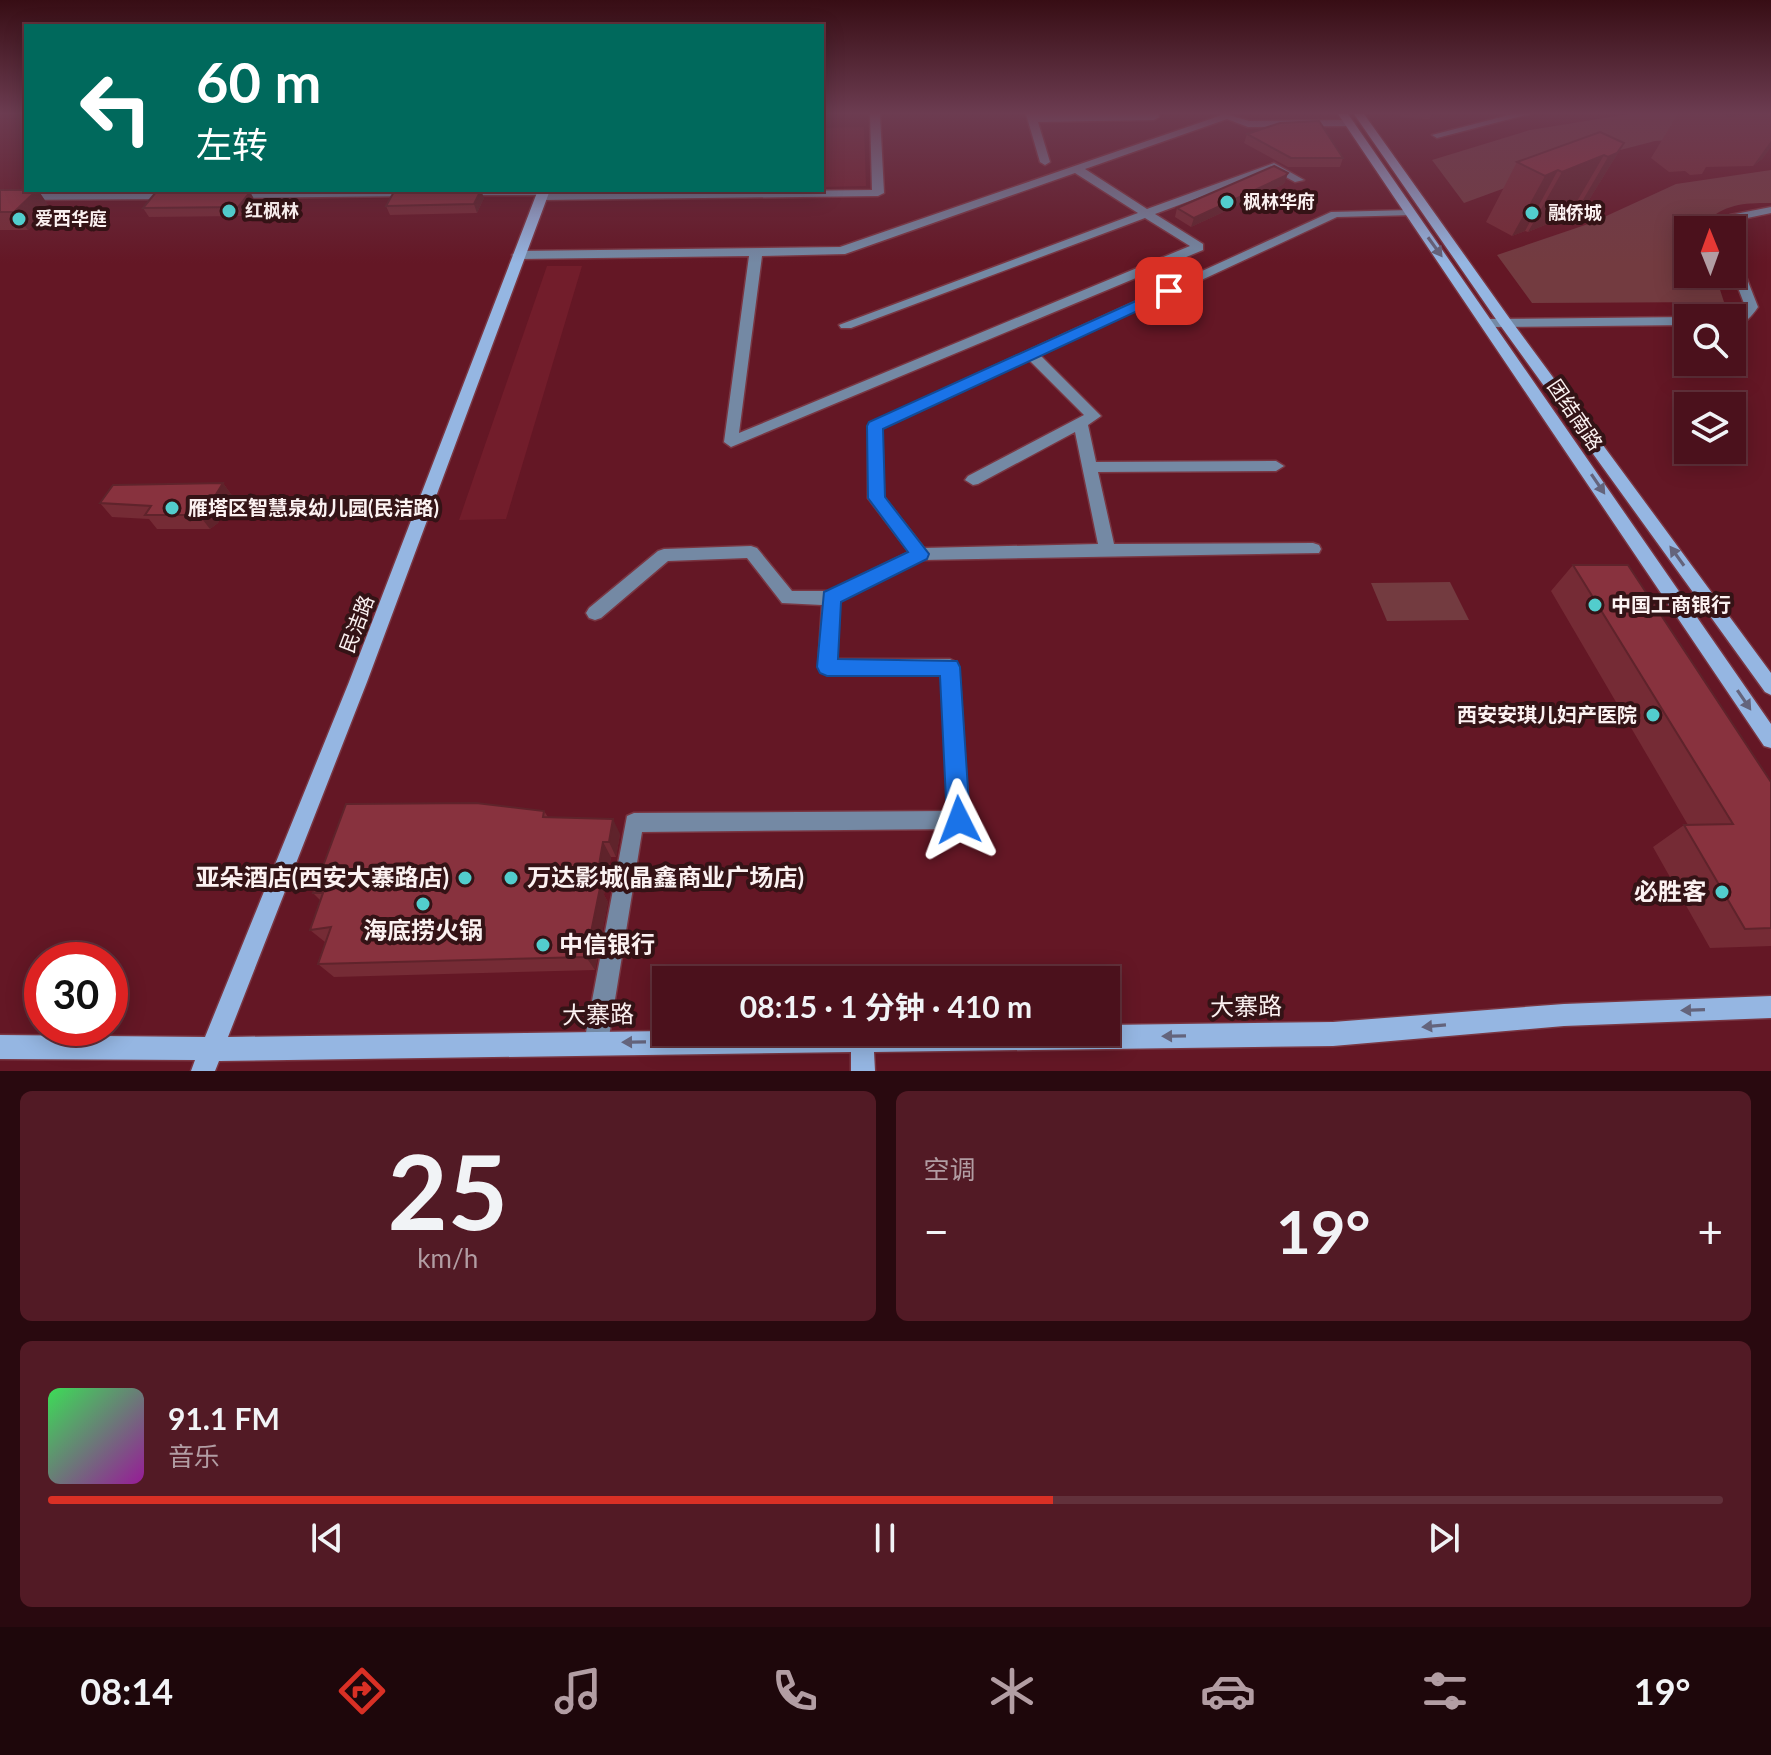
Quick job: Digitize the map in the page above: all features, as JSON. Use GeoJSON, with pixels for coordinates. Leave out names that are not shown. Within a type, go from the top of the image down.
{"type":"FeatureCollection","features":[{"type":"Feature","properties":{"kind":"main road","name":"团结南路"},"geometry":{"type":"LineString","coordinates":[[1380,164],[1410,213],[1489,323],[1771,740]]}},
{"type":"Feature","properties":{"kind":"main road","name":"团结南路"},"geometry":{"type":"LineString","coordinates":[[1386,164],[1771,687]]}},
{"type":"Feature","properties":{"kind":"main road","name":"民洁路"},"geometry":{"type":"LineString","coordinates":[[203,1071],[358,682],[543,193]]}},
{"type":"Feature","properties":{"kind":"main road","name":"大寨路"},"geometry":{"type":"LineString","coordinates":[[1120,1037],[1333,1034],[1564,1015],[1771,1007]]}},
{"type":"Feature","properties":{"kind":"main road","name":"大寨路"},"geometry":{"type":"LineString","coordinates":[[0,1047],[212,1049],[652,1042]]}},
{"type":"Feature","properties":{"kind":"main road"},"geometry":{"type":"LineString","coordinates":[[862,1046],[863,1071]]}},
{"type":"Feature","properties":{"kind":"street"},"geometry":{"type":"LineString","coordinates":[[448,193],[878,193],[877,164]]}},
{"type":"Feature","properties":{"kind":"street"},"geometry":{"type":"LineString","coordinates":[[518,255],[841,251],[1091,164]]}},
{"type":"Feature","properties":{"kind":"street"},"geometry":{"type":"LineString","coordinates":[[846,325],[1274,166],[1299,180]]}},
{"type":"Feature","properties":{"kind":"street"},"geometry":{"type":"LineString","coordinates":[[756,252],[731,442],[1199,247],[1077,169]]}},
{"type":"Feature","properties":{"kind":"street"},"geometry":{"type":"LineString","coordinates":[[210,195],[432,193]]}},
{"type":"Feature","properties":{"kind":"street"},"geometry":{"type":"LineString","coordinates":[[0,197],[194,195]]}},
{"type":"Feature","properties":{"kind":"street"},"geometry":{"type":"LineString","coordinates":[[1739,216],[1771,210]]}},
{"type":"Feature","properties":{"kind":"street"},"geometry":{"type":"LineString","coordinates":[[920,554],[876,498],[875,426],[1335,214],[1410,213]]}},
{"type":"Feature","properties":{"kind":"street"},"geometry":{"type":"LineString","coordinates":[[1745,288],[1752,307],[1746,313]]}},
{"type":"Feature","properties":{"kind":"street"},"geometry":{"type":"LineString","coordinates":[[1489,323],[1674,321]]}},
{"type":"Feature","properties":{"kind":"street"},"geometry":{"type":"LineString","coordinates":[[973,480],[1094,416],[1031,354]]}},
{"type":"Feature","properties":{"kind":"street"},"geometry":{"type":"LineString","coordinates":[[1080,423],[1107,550]]}},
{"type":"Feature","properties":{"kind":"street"},"geometry":{"type":"LineString","coordinates":[[1089,467],[1276,466]]}},
{"type":"Feature","properties":{"kind":"street"},"geometry":{"type":"LineString","coordinates":[[595,613],[664,555],[751,552],[788,598],[831,598],[920,554],[1313,549]]}},
{"type":"Feature","properties":{"kind":"street"},"geometry":{"type":"LineString","coordinates":[[596,1043],[634,823],[959,820],[950,667],[827,667],[831,598]]}},
{"type":"Feature","properties":{"kind":"shaded area"},"geometry":{"type":"Polygon","coordinates":[[[824,164],[865,164],[866,186],[824,187],[824,164]]]}},
{"type":"Feature","properties":{"kind":"shaded area"},"geometry":{"type":"Polygon","coordinates":[[[1435,164],[1570,164],[1464,203],[1435,164]]]}},
{"type":"Feature","properties":{"kind":"shaded area"},"geometry":{"type":"Polygon","coordinates":[[[1771,170],[1771,203],[1734,206],[1713,216],[1674,216],[1674,288],[1720,288],[1724,302],[1532,303],[1497,255],[1591,223],[1676,184],[1771,170]]]}},
{"type":"Feature","properties":{"kind":"shaded area"},"geometry":{"type":"Polygon","coordinates":[[[547,266],[582,266],[506,519],[459,520],[547,266]]]}},
{"type":"Feature","properties":{"kind":"shaded area"},"geometry":{"type":"Polygon","coordinates":[[[1450,582],[1469,620],[1387,621],[1371,583],[1450,582]]]}},
{"type":"Feature","properties":{"kind":"building"},"geometry":{"type":"Polygon","coordinates":[[[1521,164],[1582,164],[1562,172],[1558,170],[1545,176],[1521,164]]]}},
{"type":"Feature","properties":{"kind":"building"},"geometry":{"type":"Polygon","coordinates":[[[1274,166],[1288,173],[1194,218],[1177,208],[1274,166]]]}},
{"type":"Feature","properties":{"kind":"building"},"geometry":{"type":"Polygon","coordinates":[[[0,190],[35,192],[14,212],[0,212],[0,190]]]}},
{"type":"Feature","properties":{"kind":"building"},"geometry":{"type":"Polygon","coordinates":[[[156,192],[250,192],[238,207],[143,208],[156,192]]]}},
{"type":"Feature","properties":{"kind":"building"},"geometry":{"type":"Polygon","coordinates":[[[394,192],[480,192],[474,204],[386,206],[394,192]]]}},
{"type":"Feature","properties":{"kind":"building"},"geometry":{"type":"Polygon","coordinates":[[[223,483],[207,509],[199,515],[145,515],[151,506],[100,503],[113,485],[223,483]]]}},
{"type":"Feature","properties":{"kind":"building"},"geometry":{"type":"Polygon","coordinates":[[[1573,565],[1628,565],[1771,782],[1771,928],[1745,929],[1684,825],[1733,824],[1573,565]]]}},
{"type":"Feature","properties":{"kind":"building"},"geometry":{"type":"Polygon","coordinates":[[[476,803],[544,811],[543,817],[613,819],[609,842],[603,842],[595,888],[600,888],[586,957],[318,964],[331,927],[310,930],[323,893],[313,893],[346,804],[476,803]]]}},
{"type":"Feature","properties":{"kind":"place","name":"枫林华府"},"geometry":{"type":"Point","coordinates":[1227,202]}},
{"type":"Feature","properties":{"kind":"place","name":"红枫林"},"geometry":{"type":"Point","coordinates":[229,211]}},
{"type":"Feature","properties":{"kind":"place","name":"融侨城"},"geometry":{"type":"Point","coordinates":[1532,213]}},
{"type":"Feature","properties":{"kind":"place","name":"爱西华庭"},"geometry":{"type":"Point","coordinates":[19,219]}},
{"type":"Feature","properties":{"kind":"place","name":"雁塔区智慧泉幼儿园(民洁路)"},"geometry":{"type":"Point","coordinates":[172,508]}},
{"type":"Feature","properties":{"kind":"place","name":"中国工商银行"},"geometry":{"type":"Point","coordinates":[1595,605]}},
{"type":"Feature","properties":{"kind":"place","name":"西安安琪儿妇产医院"},"geometry":{"type":"Point","coordinates":[1653,715]}},
{"type":"Feature","properties":{"kind":"place","name":"亚朵酒店(西安大寨路店)"},"geometry":{"type":"Point","coordinates":[465,878]}},
{"type":"Feature","properties":{"kind":"place","name":"万达影城(晶鑫商业广场店)"},"geometry":{"type":"Point","coordinates":[511,878]}},
{"type":"Feature","properties":{"kind":"place","name":"必胜客"},"geometry":{"type":"Point","coordinates":[1722,892]}},
{"type":"Feature","properties":{"kind":"place","name":"海底捞火锅"},"geometry":{"type":"Point","coordinates":[423,904]}},
{"type":"Feature","properties":{"kind":"place","name":"中信银行"},"geometry":{"type":"Point","coordinates":[543,945]}},
{"type":"Feature","properties":{"kind":"route"},"geometry":{"type":"LineString","coordinates":[[959,820],[950,667],[827,667],[831,598],[920,554],[876,498],[875,426],[1169,291]]}}]}
